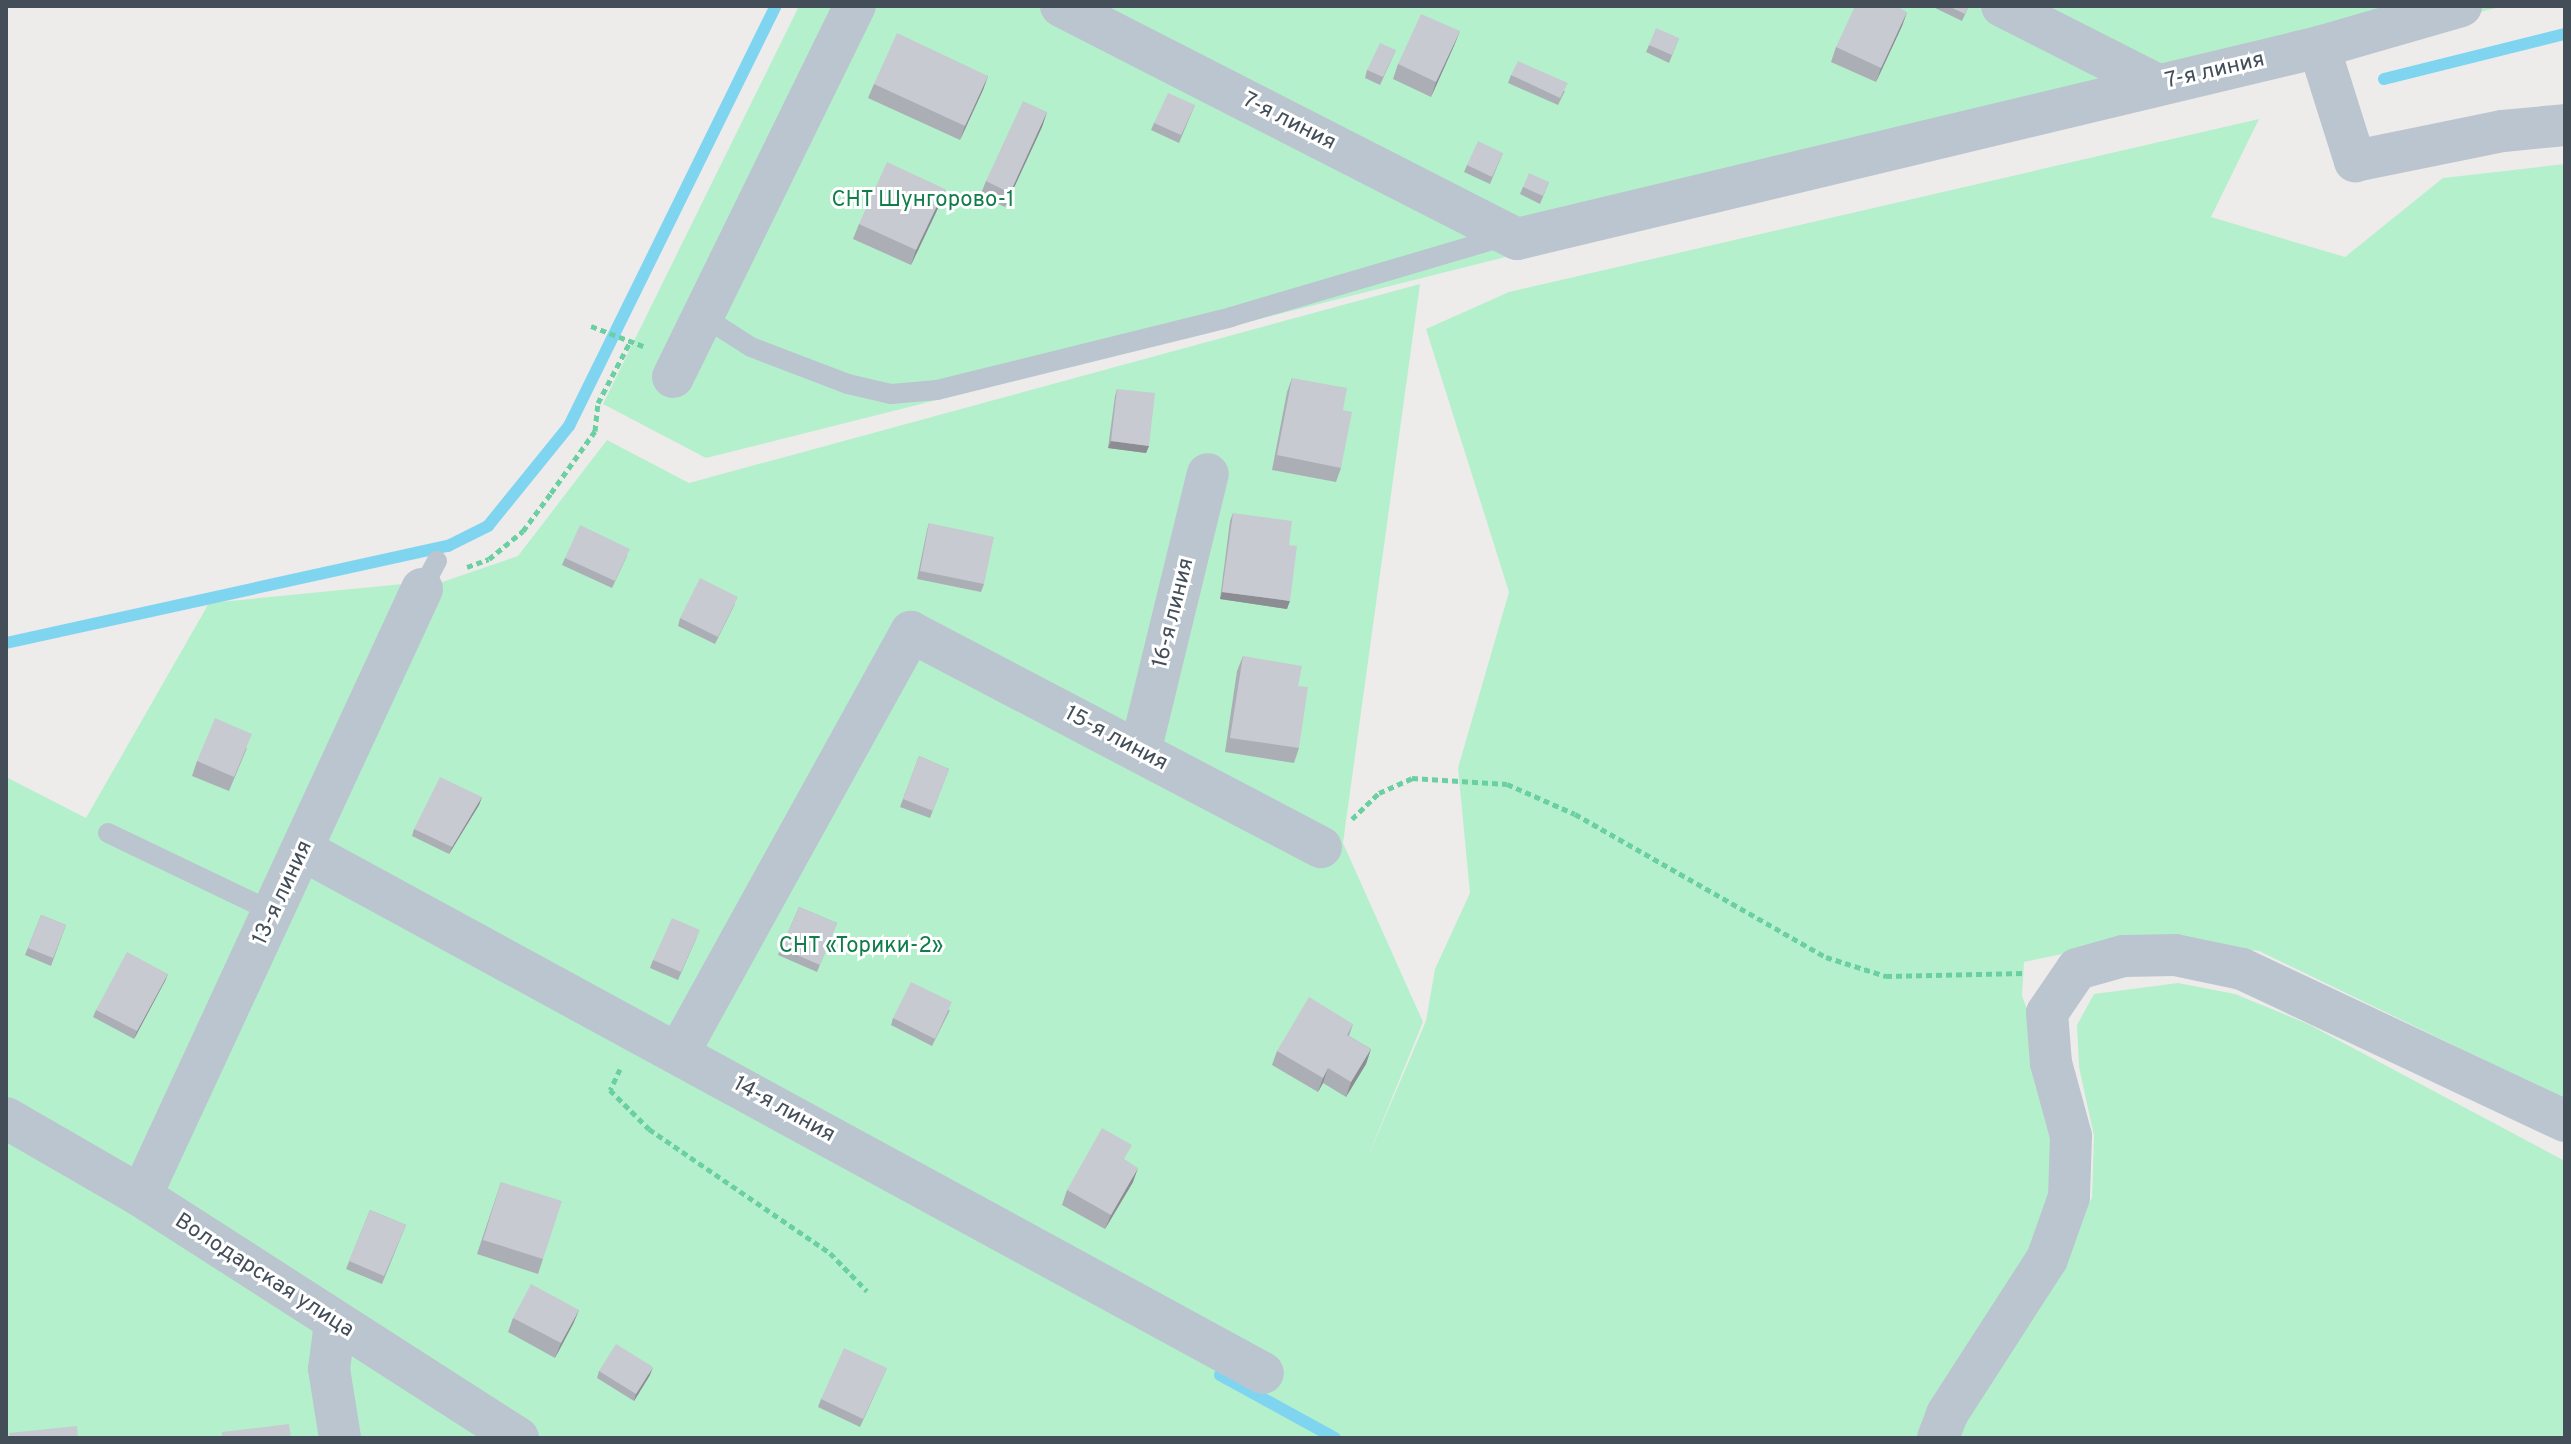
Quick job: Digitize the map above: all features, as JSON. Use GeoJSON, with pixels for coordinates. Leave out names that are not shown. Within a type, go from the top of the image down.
{"type":"FeatureCollection","features":[{"type":"Feature","properties":{"kind":"street"},"geometry":{"type":"LineString","coordinates":[[673,377],[855,6]]}},
{"type":"Feature","properties":{"kind":"street","name":"7-я линия"},"geometry":{"type":"LineString","coordinates":[[1061,6],[1514,237],[2319,47],[2461,6]]}},
{"type":"Feature","properties":{"kind":"street"},"geometry":{"type":"LineString","coordinates":[[2002,6],[2156,84]]}},
{"type":"Feature","properties":{"kind":"street"},"geometry":{"type":"LineString","coordinates":[[2319,47],[2355,161],[2503,131],[2565,125]]}},
{"type":"Feature","properties":{"kind":"street","name":"16-я линия"},"geometry":{"type":"LineString","coordinates":[[1140,752],[1208,474]]}},
{"type":"Feature","properties":{"kind":"street","name":"13-я линия"},"geometry":{"type":"LineString","coordinates":[[141,1196],[429,577]]}},
{"type":"Feature","properties":{"kind":"street","name":"15-я линия"},"geometry":{"type":"LineString","coordinates":[[679,1052],[911,632],[1321,847]]}},
{"type":"Feature","properties":{"kind":"street","name":"14-я линия"},"geometry":{"type":"LineString","coordinates":[[303,850],[679,1052],[1263,1373]]}},
{"type":"Feature","properties":{"kind":"street"},"geometry":{"type":"LineString","coordinates":[[1938,1438],[1947,1414],[2047,1259],[2069,1197],[2071,1136],[2051,1063],[2047,1013],[2077,969],[2123,956],[2175,955],[2242,969],[2565,1121]]}},
{"type":"Feature","properties":{"kind":"street","name":"Володарская улица"},"geometry":{"type":"LineString","coordinates":[[6,1118],[141,1196],[518,1438]]}},
{"type":"Feature","properties":{"kind":"street"},"geometry":{"type":"LineString","coordinates":[[335,1323],[329,1369],[340,1438]]}},
{"type":"Feature","properties":{"kind":"lane"},"geometry":{"type":"LineString","coordinates":[[704,317],[751,347],[848,384],[891,394],[937,390],[1231,317],[1514,237]]}},
{"type":"Feature","properties":{"kind":"lane"},"geometry":{"type":"LineString","coordinates":[[108,833],[275,913]]}},
{"type":"Feature","properties":{"kind":"path"},"geometry":{"type":"LineString","coordinates":[[429,577],[489,559],[523,531],[595,431],[598,403],[630,342],[591,326]]}},
{"type":"Feature","properties":{"kind":"path"},"geometry":{"type":"LineString","coordinates":[[1321,847],[1379,793],[1412,778],[1507,784],[1575,814],[1826,957],[1886,976],[1961,978],[2077,969]]}},
{"type":"Feature","properties":{"kind":"path"},"geometry":{"type":"LineString","coordinates":[[640,1031],[610,1090],[649,1129],[830,1253],[867,1291]]}},
{"type":"Feature","properties":{"kind":"green space","name":"СНТ Шунгорово-1"},"geometry":{"type":"Polygon","coordinates":[[[799,6],[2504,6],[706,458],[603,404],[799,6]]]}},
{"type":"Feature","properties":{"kind":"green space","name":"СНТ «Торики-2»"},"geometry":{"type":"Polygon","coordinates":[[[2259,119],[2211,217],[2345,257],[2443,178],[2565,164],[2565,1099],[2259,951],[2173,940],[2120,942],[2024,962],[2022,996],[2040,1043],[2060,1195],[1928,1438],[6,1438],[6,777],[86,818],[209,603],[403,584],[422,589],[518,556],[607,440],[689,483],[1420,284],[1343,843],[1423,1022],[1367,1159],[1426,1021],[1435,969],[1470,893],[1458,768],[1509,592],[1426,329],[1509,292],[2259,119]]]}},
{"type":"Feature","properties":{"kind":"green space"},"geometry":{"type":"Polygon","coordinates":[[[2178,983],[2235,994],[2308,1024],[2565,1161],[2565,1438],[1951,1438],[2092,1198],[2094,1136],[2079,1067],[2077,1025],[2094,994],[2178,983]]]}},
{"type":"Feature","properties":{"kind":"building"},"geometry":{"type":"Polygon","coordinates":[[[1855,6],[1896,6],[1907,12],[1881,68],[1836,47],[1855,6]]]}},
{"type":"Feature","properties":{"kind":"building"},"geometry":{"type":"Polygon","coordinates":[[[1948,6],[1969,6],[1965,14],[1948,6]]]}},
{"type":"Feature","properties":{"kind":"building"},"geometry":{"type":"Polygon","coordinates":[[[1421,14],[1460,31],[1436,82],[1398,64],[1421,14]]]}},
{"type":"Feature","properties":{"kind":"building"},"geometry":{"type":"Polygon","coordinates":[[[1656,28],[1679,38],[1672,55],[1649,45],[1656,28]]]}},
{"type":"Feature","properties":{"kind":"building"},"geometry":{"type":"Polygon","coordinates":[[[897,33],[988,76],[965,126],[874,84],[897,33]]]}},
{"type":"Feature","properties":{"kind":"building"},"geometry":{"type":"Polygon","coordinates":[[[1380,43],[1396,50],[1383,77],[1367,70],[1380,43]]]}},
{"type":"Feature","properties":{"kind":"building"},"geometry":{"type":"Polygon","coordinates":[[[1518,61],[1568,83],[1560,98],[1511,75],[1518,61]]]}},
{"type":"Feature","properties":{"kind":"building"},"geometry":{"type":"Polygon","coordinates":[[[1168,93],[1195,105],[1181,135],[1154,123],[1168,93]]]}},
{"type":"Feature","properties":{"kind":"building"},"geometry":{"type":"Polygon","coordinates":[[[1023,101],[1047,112],[1010,193],[986,181],[1023,101]]]}},
{"type":"Feature","properties":{"kind":"building"},"geometry":{"type":"Polygon","coordinates":[[[1478,141],[1503,153],[1492,177],[1467,165],[1478,141]]]}},
{"type":"Feature","properties":{"kind":"building"},"geometry":{"type":"Polygon","coordinates":[[[887,162],[945,189],[916,250],[859,224],[887,162]]]}},
{"type":"Feature","properties":{"kind":"building"},"geometry":{"type":"Polygon","coordinates":[[[1529,173],[1549,182],[1543,196],[1523,187],[1529,173]]]}},
{"type":"Feature","properties":{"kind":"building"},"geometry":{"type":"Polygon","coordinates":[[[1292,378],[1347,388],[1343,410],[1352,412],[1341,468],[1277,455],[1292,378]]]}},
{"type":"Feature","properties":{"kind":"building"},"geometry":{"type":"Polygon","coordinates":[[[1117,389],[1155,393],[1149,446],[1111,441],[1117,389]]]}},
{"type":"Feature","properties":{"kind":"building"},"geometry":{"type":"Polygon","coordinates":[[[1233,513],[1292,521],[1289,545],[1297,546],[1290,601],[1222,592],[1233,513]]]}},
{"type":"Feature","properties":{"kind":"building"},"geometry":{"type":"Polygon","coordinates":[[[929,523],[994,537],[984,584],[920,571],[929,523]]]}},
{"type":"Feature","properties":{"kind":"building"},"geometry":{"type":"Polygon","coordinates":[[[580,525],[630,549],[615,581],[565,558],[580,525]]]}},
{"type":"Feature","properties":{"kind":"building"},"geometry":{"type":"Polygon","coordinates":[[[700,578],[738,597],[718,637],[680,618],[700,578]]]}},
{"type":"Feature","properties":{"kind":"building"},"geometry":{"type":"Polygon","coordinates":[[[1243,656],[1302,666],[1298,686],[1308,687],[1299,748],[1230,738],[1243,656]]]}},
{"type":"Feature","properties":{"kind":"building"},"geometry":{"type":"Polygon","coordinates":[[[215,718],[252,734],[234,777],[197,761],[215,718]]]}},
{"type":"Feature","properties":{"kind":"building"},"geometry":{"type":"Polygon","coordinates":[[[919,756],[949,769],[933,811],[903,799],[919,756]]]}},
{"type":"Feature","properties":{"kind":"building"},"geometry":{"type":"Polygon","coordinates":[[[440,777],[482,797],[452,847],[414,829],[440,777]]]}},
{"type":"Feature","properties":{"kind":"building"},"geometry":{"type":"Polygon","coordinates":[[[799,907],[837,923],[820,965],[781,948],[799,907]]]}},
{"type":"Feature","properties":{"kind":"building"},"geometry":{"type":"Polygon","coordinates":[[[41,915],[66,925],[53,958],[28,948],[41,915]]]}},
{"type":"Feature","properties":{"kind":"building"},"geometry":{"type":"Polygon","coordinates":[[[672,918],[700,930],[681,972],[653,960],[672,918]]]}},
{"type":"Feature","properties":{"kind":"building"},"geometry":{"type":"Polygon","coordinates":[[[127,952],[168,974],[137,1031],[96,1010],[127,952]]]}},
{"type":"Feature","properties":{"kind":"building"},"geometry":{"type":"Polygon","coordinates":[[[911,982],[952,1002],[935,1039],[893,1018],[911,982]]]}},
{"type":"Feature","properties":{"kind":"building"},"geometry":{"type":"Polygon","coordinates":[[[1309,997],[1353,1024],[1347,1035],[1371,1049],[1351,1082],[1328,1068],[1323,1078],[1277,1051],[1309,997]]]}},
{"type":"Feature","properties":{"kind":"building"},"geometry":{"type":"Polygon","coordinates":[[[1102,1128],[1132,1145],[1124,1159],[1138,1168],[1111,1215],[1067,1190],[1102,1128]]]}},
{"type":"Feature","properties":{"kind":"building"},"geometry":{"type":"Polygon","coordinates":[[[501,1182],[562,1201],[543,1259],[483,1240],[501,1182]]]}},
{"type":"Feature","properties":{"kind":"building"},"geometry":{"type":"Polygon","coordinates":[[[370,1210],[406,1225],[384,1276],[349,1261],[370,1210]]]}},
{"type":"Feature","properties":{"kind":"building"},"geometry":{"type":"Polygon","coordinates":[[[531,1284],[579,1310],[561,1343],[513,1318],[531,1284]]]}},
{"type":"Feature","properties":{"kind":"building"},"geometry":{"type":"Polygon","coordinates":[[[616,1344],[653,1367],[636,1394],[599,1371],[616,1344]]]}},
{"type":"Feature","properties":{"kind":"building"},"geometry":{"type":"Polygon","coordinates":[[[844,1348],[887,1368],[863,1419],[821,1399],[844,1348]]]}},
{"type":"Feature","properties":{"kind":"building"},"geometry":{"type":"Polygon","coordinates":[[[289,1424],[291,1438],[222,1438],[222,1432],[289,1424]]]}},
{"type":"Feature","properties":{"kind":"building"},"geometry":{"type":"Polygon","coordinates":[[[77,1426],[78,1438],[10,1438],[9,1433],[77,1426]]]}},
{"type":"Feature","properties":{"kind":"waterway"},"geometry":{"type":"LineString","coordinates":[[6,643],[448,546],[488,526],[569,426],[776,6]]}},
{"type":"Feature","properties":{"kind":"waterway"},"geometry":{"type":"LineString","coordinates":[[2384,79],[2565,34]]}},
{"type":"Feature","properties":{"kind":"waterway"},"geometry":{"type":"LineString","coordinates":[[1220,1375],[1335,1438]]}}]}
